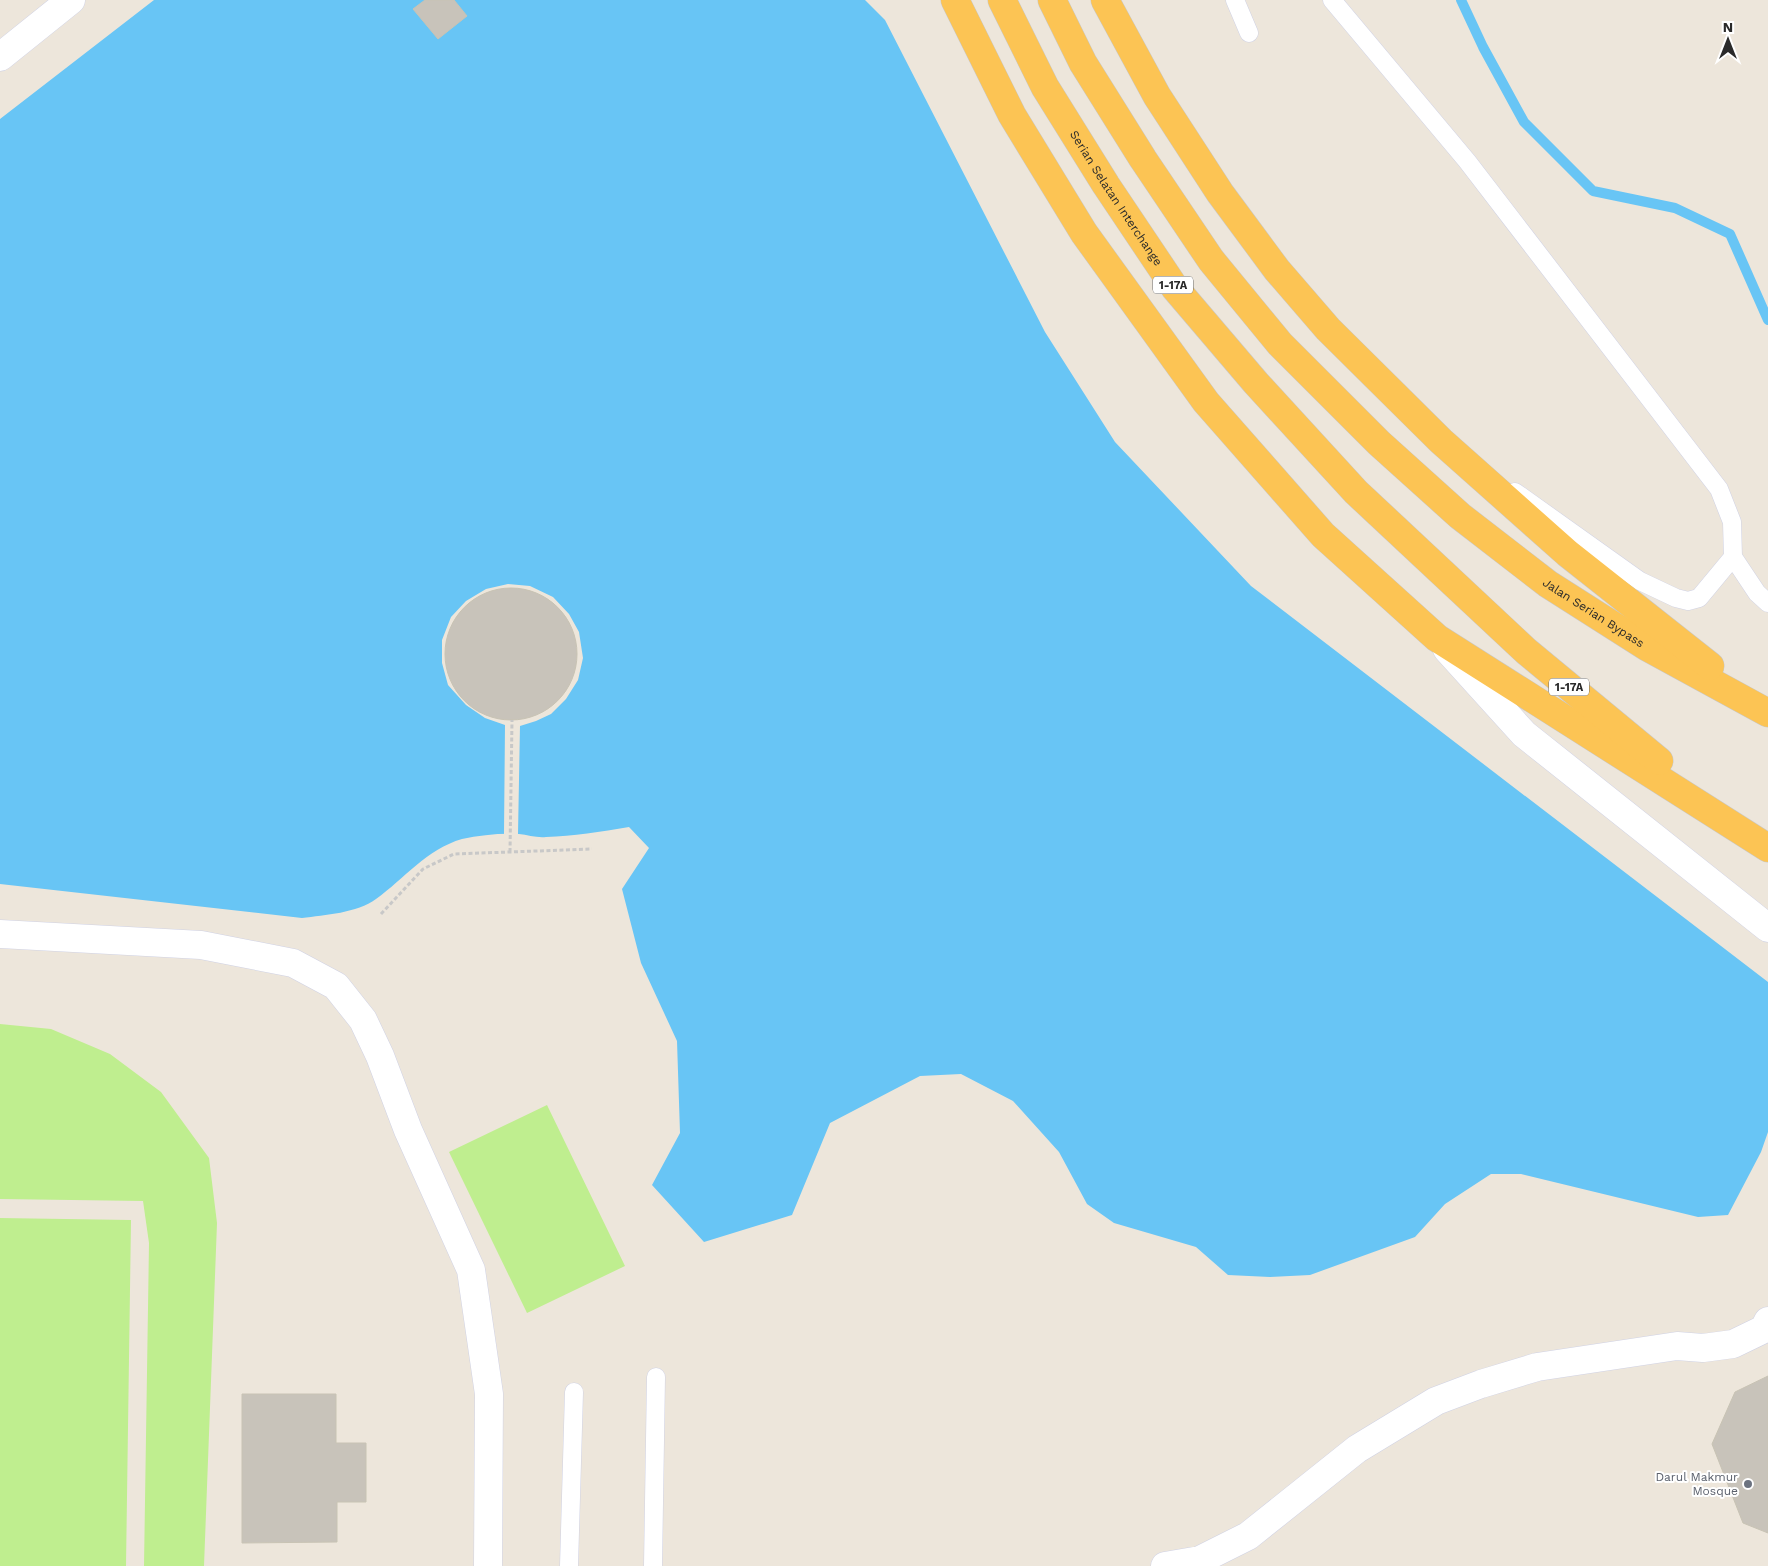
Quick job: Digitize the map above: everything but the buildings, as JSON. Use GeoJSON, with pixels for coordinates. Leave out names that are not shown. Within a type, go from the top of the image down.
{"type":"FeatureCollection","features":[{"type":"Feature","properties":{"kind":"highway"},"geometry":{"type":"LineString","coordinates":[[955,0],[1012,115],[1084,232],[1206,402],[1323,535],[1436,638],[1758,841]]}},
{"type":"Feature","properties":{"kind":"highway","name":"Serian Selatan Interchange"},"geometry":{"type":"LineString","coordinates":[[1002,0],[1045,87],[1106,185],[1175,288],[1256,383],[1356,492],[1526,651],[1758,841]]}},
{"type":"Feature","properties":{"kind":"highway","name":"Jalan Serian Bypass"},"geometry":{"type":"LineString","coordinates":[[1052,0],[1083,63],[1142,159],[1211,260],[1280,344],[1379,443],[1460,516],[1548,584],[1647,647],[1768,713]]}},
{"type":"Feature","properties":{"kind":"highway"},"geometry":{"type":"LineString","coordinates":[[1105,0],[1157,96],[1220,193],[1277,270],[1328,329],[1441,441],[1567,553],[1768,713]]}},
{"type":"Feature","properties":{"kind":"street"},"geometry":{"type":"LineString","coordinates":[[0,57],[71,0]]}},
{"type":"Feature","properties":{"kind":"street"},"geometry":{"type":"LineString","coordinates":[[1436,638],[1524,734],[1768,928]]}},
{"type":"Feature","properties":{"kind":"street"},"geometry":{"type":"LineString","coordinates":[[0,934],[200,945],[293,963],[336,986],[363,1020],[380,1056],[408,1130],[471,1270],[489,1394],[488,1566]]}},
{"type":"Feature","properties":{"kind":"street"},"geometry":{"type":"LineString","coordinates":[[1165,1566],[1200,1560],[1248,1536],[1357,1449],[1436,1401],[1480,1384],[1537,1367],[1677,1346],[1703,1348],[1733,1344],[1764,1329],[1768,1321]]}},
{"type":"Feature","properties":{"kind":"lane"},"geometry":{"type":"LineString","coordinates":[[1235,0],[1249,33]]}},
{"type":"Feature","properties":{"kind":"lane"},"geometry":{"type":"LineString","coordinates":[[1332,0],[1466,161],[1719,489],[1732,522],[1733,557],[1757,593],[1768,603]]}},
{"type":"Feature","properties":{"kind":"lane"},"geometry":{"type":"LineString","coordinates":[[1441,441],[1640,581],[1676,598],[1688,601],[1699,598],[1733,557]]}},
{"type":"Feature","properties":{"kind":"lane"},"geometry":{"type":"LineString","coordinates":[[653,1566],[656,1377]]}},
{"type":"Feature","properties":{"kind":"lane"},"geometry":{"type":"LineString","coordinates":[[569,1566],[574,1392]]}},
{"type":"Feature","properties":{"kind":"path"},"geometry":{"type":"LineString","coordinates":[[510,852],[512,720]]}},
{"type":"Feature","properties":{"kind":"path"},"geometry":{"type":"LineString","coordinates":[[381,914],[423,870],[454,854],[592,849]]}},
{"type":"Feature","properties":{"kind":"green space"},"geometry":{"type":"Polygon","coordinates":[[[0,1024],[51,1029],[110,1054],[161,1092],[209,1158],[217,1223],[204,1566],[144,1566],[149,1243],[143,1201],[0,1199],[0,1024]]]}},
{"type":"Feature","properties":{"kind":"green space"},"geometry":{"type":"Polygon","coordinates":[[[547,1105],[625,1266],[527,1313],[449,1152],[547,1105]]]}},
{"type":"Feature","properties":{"kind":"green space"},"geometry":{"type":"Polygon","coordinates":[[[0,1218],[131,1220],[126,1566],[0,1566],[0,1218]]]}},
{"type":"Feature","properties":{"kind":"water"},"geometry":{"type":"Polygon","coordinates":[[[154,0],[865,0],[885,20],[1045,332],[1115,442],[1251,586],[1768,982],[1768,1132],[1761,1152],[1728,1215],[1698,1217],[1521,1174],[1491,1174],[1445,1204],[1415,1237],[1310,1275],[1270,1277],[1228,1275],[1196,1247],[1114,1223],[1087,1204],[1059,1152],[1013,1101],[961,1074],[920,1076],[830,1123],[792,1215],[704,1242],[652,1185],[680,1133],[677,1041],[641,963],[622,889],[649,848],[629,827],[587,834],[539,837],[505,834],[483,835],[462,839],[427,857],[368,904],[341,913],[302,918],[0,884],[0,119],[154,0]]]}},
{"type":"Feature","properties":{"kind":"pier"},"geometry":{"type":"Polygon","coordinates":[[[508,584],[530,586],[553,597],[569,614],[579,632],[583,658],[578,680],[566,699],[551,714],[520,726],[518,834],[504,834],[505,725],[485,718],[466,705],[448,685],[442,663],[442,640],[451,617],[466,601],[486,589],[508,584]]]}},
{"type":"Feature","properties":{"kind":"waterway"},"geometry":{"type":"LineString","coordinates":[[1461,0],[1483,47],[1524,122],[1593,191],[1675,208],[1730,234],[1768,320]]}},
{"type":"Feature","properties":{"kind":"place","name":"Darul Makmur Mosque"},"geometry":{"type":"Point","coordinates":[1748,1484]}}]}
